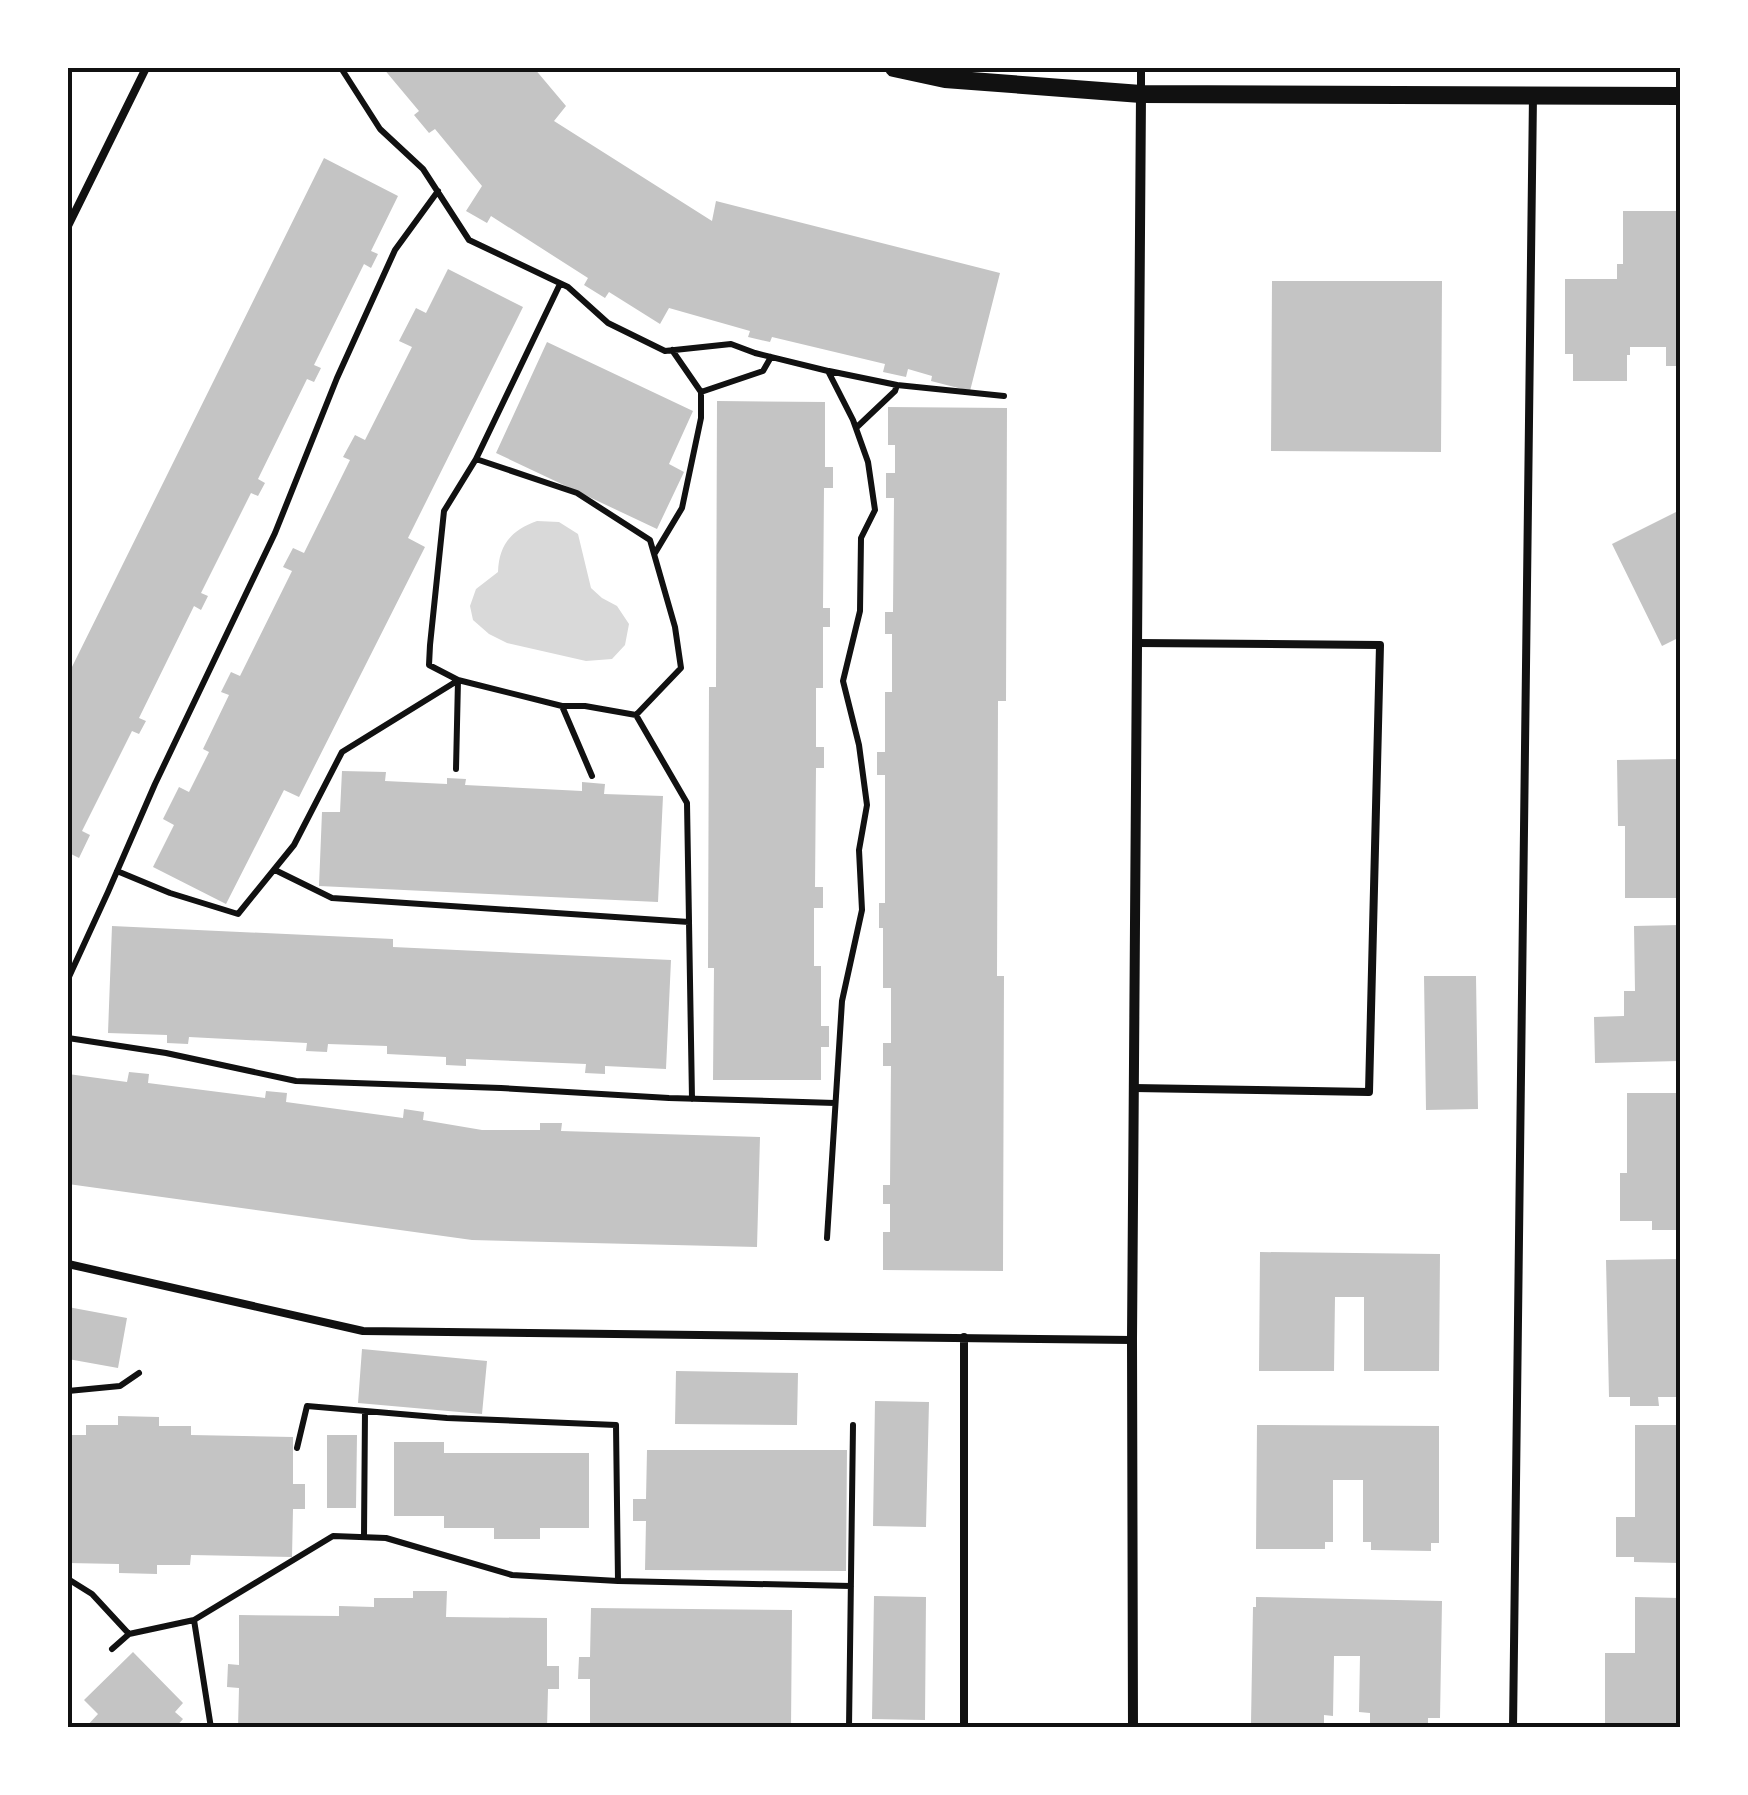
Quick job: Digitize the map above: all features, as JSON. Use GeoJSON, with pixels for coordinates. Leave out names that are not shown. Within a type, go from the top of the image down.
{"type":"FeatureCollection","features":[{"type":"Feature","properties":{"kind":"street"},"geometry":{"type":"LineString","coordinates":[[894,68],[1141,94],[1680,96]]}},
{"type":"Feature","properties":{"kind":"street"},"geometry":{"type":"LineString","coordinates":[[1133,1728],[1141,94]]}},
{"type":"Feature","properties":{"kind":"lane"},"geometry":{"type":"LineString","coordinates":[[68,226],[146,68]]}},
{"type":"Feature","properties":{"kind":"lane"},"geometry":{"type":"LineString","coordinates":[[1141,68],[1141,94]]}},
{"type":"Feature","properties":{"kind":"lane"},"geometry":{"type":"LineString","coordinates":[[1514,1728],[1533,95]]}},
{"type":"Feature","properties":{"kind":"lane"},"geometry":{"type":"LineString","coordinates":[[1134,1088],[1369,1092],[1380,644],[1137,643]]}},
{"type":"Feature","properties":{"kind":"lane"},"geometry":{"type":"LineString","coordinates":[[68,1264],[363,1331],[1132,1340]]}},
{"type":"Feature","properties":{"kind":"lane"},"geometry":{"type":"LineString","coordinates":[[964,1338],[964,1728]]}},
{"type":"Feature","properties":{"kind":"path"},"geometry":{"type":"LineString","coordinates":[[341,68],[380,129],[423,169],[469,240],[568,287],[608,323],[665,351],[732,344],[771,358],[896,385],[1004,396]]}},
{"type":"Feature","properties":{"kind":"path"},"geometry":{"type":"LineString","coordinates":[[68,979],[274,533],[396,250],[438,192]]}},
{"type":"Feature","properties":{"kind":"path"},"geometry":{"type":"LineString","coordinates":[[560,284],[476,459],[444,511],[429,665],[458,680],[562,706],[636,715],[687,803],[692,1099]]}},
{"type":"Feature","properties":{"kind":"path"},"geometry":{"type":"LineString","coordinates":[[655,554],[682,508],[701,418],[701,392],[672,350]]}},
{"type":"Feature","properties":{"kind":"path"},"geometry":{"type":"LineString","coordinates":[[701,392],[763,371],[771,358]]}},
{"type":"Feature","properties":{"kind":"path"},"geometry":{"type":"LineString","coordinates":[[827,1238],[842,1000],[862,910],[859,850],[867,805],[859,745],[844,681],[860,610],[861,538],[875,510],[868,462],[856,427],[828,371]]}},
{"type":"Feature","properties":{"kind":"path"},"geometry":{"type":"LineString","coordinates":[[856,427],[894,392],[896,385]]}},
{"type":"Feature","properties":{"kind":"path"},"geometry":{"type":"LineString","coordinates":[[476,459],[577,493],[650,540],[676,627],[681,668],[636,715]]}},
{"type":"Feature","properties":{"kind":"path"},"geometry":{"type":"LineString","coordinates":[[117,871],[238,914],[294,845],[342,752],[458,680]]}},
{"type":"Feature","properties":{"kind":"path"},"geometry":{"type":"LineString","coordinates":[[456,769],[458,680]]}},
{"type":"Feature","properties":{"kind":"path"},"geometry":{"type":"LineString","coordinates":[[562,706],[592,776]]}},
{"type":"Feature","properties":{"kind":"path"},"geometry":{"type":"LineString","coordinates":[[274,870],[332,898],[689,922]]}},
{"type":"Feature","properties":{"kind":"path"},"geometry":{"type":"LineString","coordinates":[[68,1038],[166,1053],[296,1081],[835,1104]]}},
{"type":"Feature","properties":{"kind":"path"},"geometry":{"type":"LineString","coordinates":[[68,1391],[120,1386],[139,1373]]}},
{"type":"Feature","properties":{"kind":"path"},"geometry":{"type":"LineString","coordinates":[[297,1448],[307,1406],[616,1426],[618,1582]]}},
{"type":"Feature","properties":{"kind":"path"},"geometry":{"type":"LineString","coordinates":[[364,1538],[365,1411]]}},
{"type":"Feature","properties":{"kind":"path"},"geometry":{"type":"LineString","coordinates":[[850,1728],[853,1424]]}},
{"type":"Feature","properties":{"kind":"path"},"geometry":{"type":"LineString","coordinates":[[112,1649],[129,1634],[194,1620],[332,1536],[386,1538],[512,1575],[618,1582],[851,1586]]}},
{"type":"Feature","properties":{"kind":"path"},"geometry":{"type":"LineString","coordinates":[[68,1579],[92,1594],[129,1634]]}},
{"type":"Feature","properties":{"kind":"path"},"geometry":{"type":"LineString","coordinates":[[194,1620],[212,1728]]}},
{"type":"Feature","properties":{"kind":"shaded area"},"geometry":{"type":"Polygon","coordinates":[[[537,521],[559,522],[578,534],[591,588],[617,606],[629,624],[625,645],[612,659],[586,661],[507,643],[473,620],[470,606],[476,589],[498,572],[508,539],[537,521]]]}},
{"type":"Feature","properties":{"kind":"building"},"geometry":{"type":"Polygon","coordinates":[[[383,68],[534,68],[566,106],[554,121],[712,221],[716,201],[1000,273],[970,391],[931,381],[932,376],[908,369],[906,377],[883,372],[885,364],[772,337],[770,342],[748,337],[750,331],[669,308],[660,324],[609,292],[605,298],[584,285],[588,278],[491,216],[487,223],[466,211],[482,186],[435,129],[429,133],[414,115],[419,111],[383,68]]]}},
{"type":"Feature","properties":{"kind":"building"},"geometry":{"type":"Polygon","coordinates":[[[324,158],[398,196],[371,251],[378,254],[371,268],[364,264],[314,365],[321,368],[314,382],[307,379],[258,479],[265,483],[258,496],[251,493],[201,593],[208,596],[201,610],[194,606],[139,718],[146,721],[139,734],[132,731],[82,831],[90,835],[79,858],[71,854],[68,861],[68,675],[324,158]]]}},
{"type":"Feature","properties":{"kind":"building"},"geometry":{"type":"Polygon","coordinates":[[[1623,211],[1680,211],[1680,366],[1666,366],[1666,347],[1630,347],[1627,381],[1573,381],[1573,354],[1565,354],[1565,279],[1617,279],[1617,264],[1623,264],[1623,211]]]}},
{"type":"Feature","properties":{"kind":"building"},"geometry":{"type":"Polygon","coordinates":[[[448,269],[523,307],[408,538],[425,547],[299,797],[284,790],[226,904],[153,867],[174,825],[163,819],[179,787],[189,792],[209,752],[203,749],[229,695],[221,692],[231,672],[240,676],[292,571],[283,567],[293,548],[304,553],[350,460],[343,457],[355,435],[365,440],[412,347],[399,341],[416,308],[426,313],[448,269]]]}},
{"type":"Feature","properties":{"kind":"building"},"geometry":{"type":"Polygon","coordinates":[[[1272,281],[1442,281],[1441,452],[1271,451],[1272,281]]]}},
{"type":"Feature","properties":{"kind":"building"},"geometry":{"type":"Polygon","coordinates":[[[547,342],[693,411],[669,464],[684,472],[657,529],[496,453],[547,342]]]}},
{"type":"Feature","properties":{"kind":"building"},"geometry":{"type":"Polygon","coordinates":[[[717,401],[825,402],[825,467],[833,467],[833,488],[824,488],[823,608],[830,608],[830,627],[823,627],[823,688],[816,688],[816,747],[824,747],[824,768],[816,768],[815,887],[823,887],[823,908],[814,908],[814,966],[821,966],[821,1026],[829,1026],[829,1047],[821,1047],[821,1080],[713,1080],[714,968],[708,968],[709,687],[716,687],[717,401]]]}},
{"type":"Feature","properties":{"kind":"building"},"geometry":{"type":"Polygon","coordinates":[[[888,407],[1007,408],[1006,701],[998,701],[997,976],[1004,976],[1003,1271],[883,1270],[883,1232],[890,1232],[890,1204],[883,1204],[883,1185],[890,1185],[891,1066],[883,1066],[883,1043],[891,1043],[891,988],[883,988],[883,928],[879,928],[879,903],[885,903],[885,775],[877,775],[877,752],[885,752],[885,692],[892,692],[892,634],[885,634],[885,612],[893,612],[894,498],[886,498],[886,473],[895,473],[895,445],[888,445],[888,407]]]}},
{"type":"Feature","properties":{"kind":"building"},"geometry":{"type":"Polygon","coordinates":[[[1680,510],[1680,637],[1662,646],[1612,544],[1680,510]]]}},
{"type":"Feature","properties":{"kind":"building"},"geometry":{"type":"Polygon","coordinates":[[[1680,759],[1680,898],[1625,898],[1625,826],[1618,826],[1617,760],[1680,759]]]}},
{"type":"Feature","properties":{"kind":"building"},"geometry":{"type":"Polygon","coordinates":[[[342,771],[386,772],[385,781],[447,784],[447,778],[466,779],[465,785],[582,791],[582,782],[605,784],[604,794],[663,796],[658,902],[319,886],[322,812],[340,812],[342,771]]]}},
{"type":"Feature","properties":{"kind":"building"},"geometry":{"type":"Polygon","coordinates":[[[1680,925],[1680,1061],[1595,1063],[1594,1017],[1624,1016],[1624,991],[1635,991],[1634,926],[1680,925]]]}},
{"type":"Feature","properties":{"kind":"building"},"geometry":{"type":"Polygon","coordinates":[[[112,926],[393,939],[393,947],[671,960],[666,1069],[605,1066],[605,1074],[585,1073],[586,1064],[466,1059],[466,1066],[446,1065],[446,1057],[387,1054],[387,1046],[328,1044],[327,1052],[306,1051],[307,1043],[189,1037],[188,1044],[167,1043],[167,1035],[108,1033],[112,926]]]}},
{"type":"Feature","properties":{"kind":"building"},"geometry":{"type":"Polygon","coordinates":[[[1424,976],[1476,976],[1478,1109],[1426,1110],[1424,976]]]}},
{"type":"Feature","properties":{"kind":"building"},"geometry":{"type":"Polygon","coordinates":[[[129,1072],[149,1074],[148,1083],[265,1098],[266,1091],[287,1093],[286,1102],[403,1118],[404,1109],[424,1112],[423,1120],[482,1130],[540,1130],[540,1123],[562,1123],[561,1131],[760,1137],[757,1247],[472,1240],[68,1184],[68,1074],[127,1082],[129,1072]]]}},
{"type":"Feature","properties":{"kind":"building"},"geometry":{"type":"Polygon","coordinates":[[[1627,1093],[1680,1093],[1680,1230],[1652,1230],[1652,1221],[1620,1221],[1620,1173],[1627,1173],[1627,1093]]]}},
{"type":"Feature","properties":{"kind":"building"},"geometry":{"type":"Polygon","coordinates":[[[1260,1252],[1440,1254],[1439,1371],[1364,1371],[1364,1297],[1335,1297],[1334,1371],[1259,1371],[1260,1252]]]}},
{"type":"Feature","properties":{"kind":"building"},"geometry":{"type":"Polygon","coordinates":[[[1680,1259],[1680,1397],[1658,1397],[1659,1406],[1630,1406],[1630,1397],[1609,1397],[1606,1260],[1680,1259]]]}},
{"type":"Feature","properties":{"kind":"building"},"geometry":{"type":"Polygon","coordinates":[[[68,1307],[127,1318],[118,1368],[68,1359],[68,1307]]]}},
{"type":"Feature","properties":{"kind":"building"},"geometry":{"type":"Polygon","coordinates":[[[362,1349],[487,1361],[482,1414],[358,1403],[362,1349]]]}},
{"type":"Feature","properties":{"kind":"building"},"geometry":{"type":"Polygon","coordinates":[[[676,1371],[798,1373],[797,1425],[675,1424],[676,1371]]]}},
{"type":"Feature","properties":{"kind":"building"},"geometry":{"type":"Polygon","coordinates":[[[875,1401],[929,1402],[926,1527],[873,1526],[875,1401]]]}},
{"type":"Feature","properties":{"kind":"building"},"geometry":{"type":"Polygon","coordinates":[[[118,1416],[159,1417],[159,1426],[191,1426],[191,1435],[293,1437],[293,1484],[305,1484],[305,1509],[293,1509],[292,1557],[191,1555],[190,1565],[157,1565],[157,1574],[119,1573],[119,1564],[68,1563],[68,1435],[86,1435],[86,1425],[118,1425],[118,1416]]]}},
{"type":"Feature","properties":{"kind":"building"},"geometry":{"type":"Polygon","coordinates":[[[1257,1425],[1439,1426],[1439,1543],[1431,1543],[1431,1551],[1371,1550],[1371,1542],[1363,1542],[1363,1480],[1333,1480],[1333,1542],[1325,1542],[1325,1549],[1256,1549],[1257,1425]]]}},
{"type":"Feature","properties":{"kind":"building"},"geometry":{"type":"Polygon","coordinates":[[[1635,1425],[1680,1425],[1680,1563],[1634,1562],[1634,1557],[1616,1557],[1616,1517],[1635,1517],[1635,1425]]]}},
{"type":"Feature","properties":{"kind":"building"},"geometry":{"type":"Polygon","coordinates":[[[327,1435],[357,1435],[356,1508],[327,1508],[327,1435]]]}},
{"type":"Feature","properties":{"kind":"building"},"geometry":{"type":"Polygon","coordinates":[[[394,1442],[444,1442],[444,1453],[589,1453],[589,1528],[540,1528],[540,1539],[494,1539],[494,1528],[444,1528],[444,1516],[394,1516],[394,1442]]]}},
{"type":"Feature","properties":{"kind":"building"},"geometry":{"type":"Polygon","coordinates":[[[647,1450],[847,1450],[846,1571],[645,1570],[646,1521],[633,1521],[633,1499],[646,1499],[647,1450]]]}},
{"type":"Feature","properties":{"kind":"building"},"geometry":{"type":"Polygon","coordinates":[[[413,1591],[447,1591],[446,1617],[547,1618],[547,1666],[559,1666],[559,1689],[548,1689],[547,1728],[238,1728],[239,1688],[227,1687],[228,1664],[239,1665],[239,1615],[339,1616],[339,1606],[374,1607],[374,1598],[413,1598],[413,1591]]]}},
{"type":"Feature","properties":{"kind":"building"},"geometry":{"type":"Polygon","coordinates":[[[874,1596],[926,1597],[925,1720],[872,1719],[874,1596]]]}},
{"type":"Feature","properties":{"kind":"building"},"geometry":{"type":"Polygon","coordinates":[[[1256,1597],[1442,1601],[1440,1718],[1428,1718],[1428,1724],[1370,1723],[1370,1713],[1359,1712],[1360,1656],[1334,1656],[1333,1716],[1324,1715],[1324,1723],[1251,1723],[1256,1597]]]}},
{"type":"Feature","properties":{"kind":"building"},"geometry":{"type":"Polygon","coordinates":[[[1635,1597],[1680,1598],[1680,1728],[1605,1728],[1605,1653],[1635,1653],[1635,1597]]]}},
{"type":"Feature","properties":{"kind":"building"},"geometry":{"type":"Polygon","coordinates":[[[591,1608],[792,1610],[791,1728],[590,1727],[590,1679],[578,1679],[579,1657],[590,1657],[591,1608]]]}},
{"type":"Feature","properties":{"kind":"building"},"geometry":{"type":"Polygon","coordinates":[[[133,1652],[183,1703],[175,1712],[183,1719],[175,1728],[85,1728],[98,1714],[84,1700],[133,1652]]]}}]}
